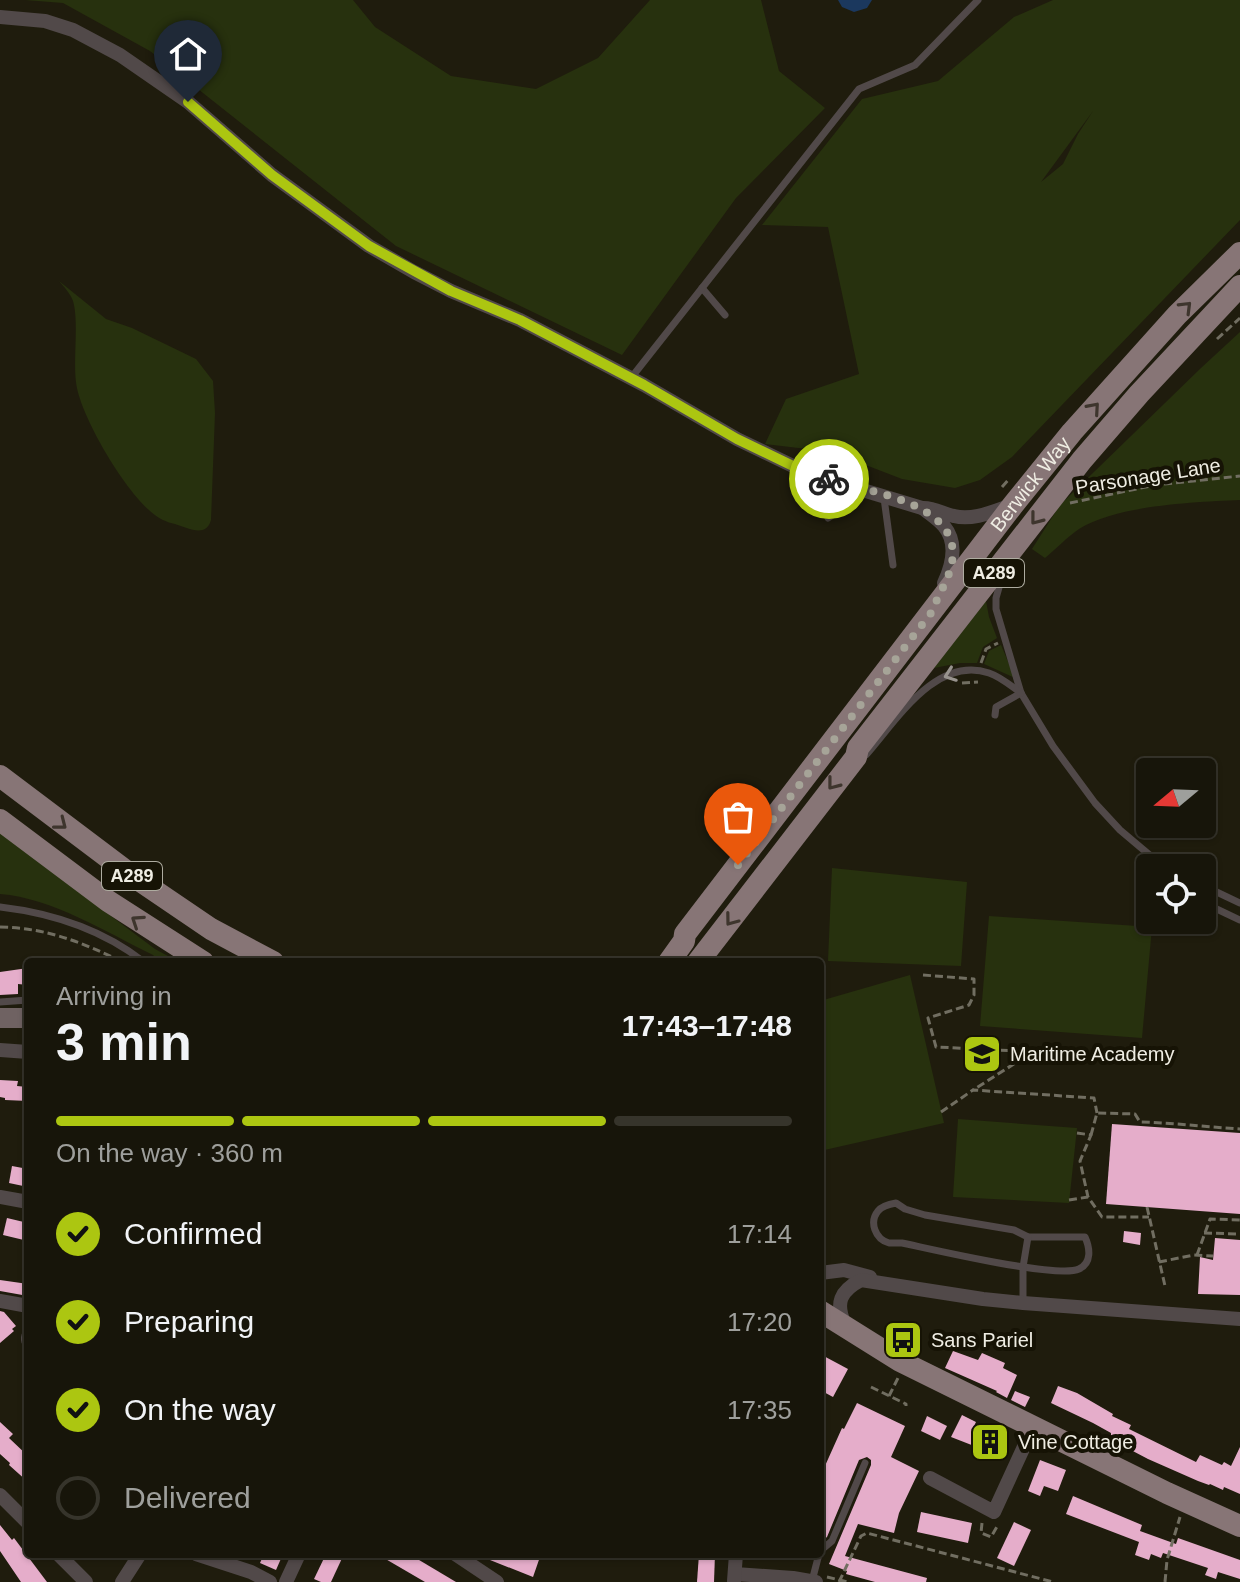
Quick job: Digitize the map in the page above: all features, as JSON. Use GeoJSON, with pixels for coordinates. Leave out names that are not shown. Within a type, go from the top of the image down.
{"type":"FeatureCollection","features":[{"type":"Feature","properties":{"kind":"main road","name":"Berwick Way"},"geometry":{"type":"LineString","coordinates":[[672,958],[684,941],[685,934],[1013,505],[1134,362],[1240,253]]}},
{"type":"Feature","properties":{"kind":"main road","name":"Berwick Way"},"geometry":{"type":"LineString","coordinates":[[701,958],[856,757],[858,748],[1082,460],[1240,286]]}},
{"type":"Feature","properties":{"kind":"main road","name":"A289"},"geometry":{"type":"LineString","coordinates":[[1159,372],[1240,303]]}},
{"type":"Feature","properties":{"kind":"main road","name":"A289"},"geometry":{"type":"LineString","coordinates":[[0,776],[130,874],[211,929],[265,958]]}},
{"type":"Feature","properties":{"kind":"main road","name":"A289"},"geometry":{"type":"LineString","coordinates":[[0,820],[108,901],[197,958]]}},
{"type":"Feature","properties":{"kind":"main road","name":"A289"},"geometry":{"type":"LineString","coordinates":[[660,958],[679,936],[685,934]]}},
{"type":"Feature","properties":{"kind":"main road"},"geometry":{"type":"LineString","coordinates":[[824,1314],[907,1365],[1240,1526]]}},
{"type":"Feature","properties":{"kind":"street"},"geometry":{"type":"LineString","coordinates":[[0,17],[45,21],[73,30],[120,55],[188,102],[272,175],[369,246],[451,291],[520,320],[793,466],[922,508],[946,527],[953,552],[951,568],[931,613]]}},
{"type":"Feature","properties":{"kind":"street"},"geometry":{"type":"LineString","coordinates":[[922,508],[930,507],[952,516],[964,517],[987,514],[1013,505]]}},
{"type":"Feature","properties":{"kind":"street"},"geometry":{"type":"LineString","coordinates":[[0,1018],[24,1018]]}},
{"type":"Feature","properties":{"kind":"street"},"geometry":{"type":"LineString","coordinates":[[0,1050],[24,1052]]}},
{"type":"Feature","properties":{"kind":"street"},"geometry":{"type":"LineString","coordinates":[[0,1197],[24,1201]]}},
{"type":"Feature","properties":{"kind":"street"},"geometry":{"type":"LineString","coordinates":[[824,1272],[844,1270],[890,1283]]}},
{"type":"Feature","properties":{"kind":"street"},"geometry":{"type":"LineString","coordinates":[[847,1329],[839,1309],[841,1299],[850,1286],[861,1280],[983,1299],[1240,1319]]}},
{"type":"Feature","properties":{"kind":"street"},"geometry":{"type":"LineString","coordinates":[[0,1301],[24,1305]]}},
{"type":"Feature","properties":{"kind":"street"},"geometry":{"type":"LineString","coordinates":[[930,1478],[994,1512],[1033,1427]]}},
{"type":"Feature","properties":{"kind":"street"},"geometry":{"type":"LineString","coordinates":[[0,1495],[24,1519]]}},
{"type":"Feature","properties":{"kind":"street"},"geometry":{"type":"LineString","coordinates":[[62,1558],[86,1582]]}},
{"type":"Feature","properties":{"kind":"street"},"geometry":{"type":"LineString","coordinates":[[122,1582],[139,1558]]}},
{"type":"Feature","properties":{"kind":"street"},"geometry":{"type":"LineString","coordinates":[[208,1558],[251,1572],[270,1582]]}},
{"type":"Feature","properties":{"kind":"street"},"geometry":{"type":"LineString","coordinates":[[286,1582],[297,1558]]}},
{"type":"Feature","properties":{"kind":"street"},"geometry":{"type":"LineString","coordinates":[[462,1558],[497,1582]]}},
{"type":"Feature","properties":{"kind":"street"},"geometry":{"type":"LineString","coordinates":[[736,1558],[735,1578],[814,1582]]}},
{"type":"Feature","properties":{"kind":"lane"},"geometry":{"type":"LineString","coordinates":[[631,378],[859,89],[915,65],[978,0]]}},
{"type":"Feature","properties":{"kind":"lane"},"geometry":{"type":"LineString","coordinates":[[702,288],[725,315]]}},
{"type":"Feature","properties":{"kind":"lane"},"geometry":{"type":"LineString","coordinates":[[828,518],[857,500],[864,490]]}},
{"type":"Feature","properties":{"kind":"lane"},"geometry":{"type":"LineString","coordinates":[[884,495],[893,565]]}},
{"type":"Feature","properties":{"kind":"lane"},"geometry":{"type":"LineString","coordinates":[[1010,552],[998,587],[996,609],[1021,693],[1053,746],[1095,803],[1148,854]]}},
{"type":"Feature","properties":{"kind":"lane"},"geometry":{"type":"LineString","coordinates":[[856,757],[866,755],[914,699],[952,672],[986,672],[1021,693]]}},
{"type":"Feature","properties":{"kind":"lane"},"geometry":{"type":"LineString","coordinates":[[995,715],[996,707],[1021,693]]}},
{"type":"Feature","properties":{"kind":"lane"},"geometry":{"type":"LineString","coordinates":[[755,805],[773,819]]}},
{"type":"Feature","properties":{"kind":"lane"},"geometry":{"type":"LineString","coordinates":[[1216,892],[1240,903]]}},
{"type":"Feature","properties":{"kind":"lane"},"geometry":{"type":"LineString","coordinates":[[0,907],[51,917],[91,931],[139,958]]}},
{"type":"Feature","properties":{"kind":"lane"},"geometry":{"type":"LineString","coordinates":[[1216,909],[1240,920]]}},
{"type":"Feature","properties":{"kind":"lane"},"geometry":{"type":"LineString","coordinates":[[0,1002],[24,1000]]}},
{"type":"Feature","properties":{"kind":"lane"},"geometry":{"type":"LineString","coordinates":[[896,1203],[925,1215],[1014,1230],[1028,1237],[1085,1237],[1090,1248],[1087,1261],[1080,1269],[1066,1272],[1023,1267],[890,1243],[881,1239],[873,1224],[877,1212],[896,1203]]}},
{"type":"Feature","properties":{"kind":"lane"},"geometry":{"type":"LineString","coordinates":[[1023,1303],[1023,1267],[1028,1237]]}},
{"type":"Feature","properties":{"kind":"lane"},"geometry":{"type":"LineString","coordinates":[[824,1548],[833,1539],[865,1463]]}},
{"type":"Feature","properties":{"kind":"lane"},"geometry":{"type":"LineString","coordinates":[[814,1582],[818,1558]]}},
{"type":"Feature","properties":{"kind":"path","name":"Parsonage Lane"},"geometry":{"type":"LineString","coordinates":[[1060,505],[1155,485],[1240,476]]}},
{"type":"Feature","properties":{"kind":"path"},"geometry":{"type":"LineString","coordinates":[[981,662],[986,649],[999,643]]}},
{"type":"Feature","properties":{"kind":"path"},"geometry":{"type":"LineString","coordinates":[[0,927],[56,934],[114,958]]}},
{"type":"Feature","properties":{"kind":"path"},"geometry":{"type":"LineString","coordinates":[[923,975],[974,979],[974,995],[969,1005],[928,1018],[936,1047],[1018,1051],[1023,1056],[941,1112]]}},
{"type":"Feature","properties":{"kind":"path"},"geometry":{"type":"LineString","coordinates":[[973,1090],[1094,1098],[1097,1113],[1080,1161],[1088,1197],[1102,1217],[1149,1217]]}},
{"type":"Feature","properties":{"kind":"path"},"geometry":{"type":"LineString","coordinates":[[1097,1113],[1135,1114],[1140,1122],[1240,1129]]}},
{"type":"Feature","properties":{"kind":"path"},"geometry":{"type":"LineString","coordinates":[[1077,1133],[1091,1135]]}},
{"type":"Feature","properties":{"kind":"path"},"geometry":{"type":"LineString","coordinates":[[1069,1200],[1088,1197]]}},
{"type":"Feature","properties":{"kind":"path"},"geometry":{"type":"LineString","coordinates":[[1147,1207],[1165,1286]]}},
{"type":"Feature","properties":{"kind":"path"},"geometry":{"type":"LineString","coordinates":[[1197,1255],[1210,1219],[1240,1220]]}},
{"type":"Feature","properties":{"kind":"path"},"geometry":{"type":"LineString","coordinates":[[1204,1233],[1240,1234]]}},
{"type":"Feature","properties":{"kind":"path"},"geometry":{"type":"LineString","coordinates":[[1159,1262],[1197,1255],[1213,1256]]}},
{"type":"Feature","properties":{"kind":"path"},"geometry":{"type":"LineString","coordinates":[[889,1396],[901,1373]]}},
{"type":"Feature","properties":{"kind":"path"},"geometry":{"type":"LineString","coordinates":[[871,1387],[906,1406]]}},
{"type":"Feature","properties":{"kind":"path"},"geometry":{"type":"LineString","coordinates":[[974,1502],[972,1508],[982,1519],[982,1533],[993,1537],[1002,1515]]}},
{"type":"Feature","properties":{"kind":"path"},"geometry":{"type":"LineString","coordinates":[[1165,1582],[1167,1560],[1181,1514],[1174,1510]]}},
{"type":"Feature","properties":{"kind":"path"},"geometry":{"type":"LineString","coordinates":[[839,1582],[861,1536],[867,1533],[1053,1582]]}},
{"type":"Feature","properties":{"kind":"green space"},"geometry":{"type":"Polygon","coordinates":[[[25,0],[353,0],[375,27],[451,76],[536,89],[598,58],[650,0],[761,0],[779,71],[825,108],[736,198],[622,355],[396,246],[150,51],[63,3],[25,0]]]}},
{"type":"Feature","properties":{"kind":"green space"},"geometry":{"type":"Polygon","coordinates":[[[1053,0],[1240,0],[1240,220],[1012,457],[980,480],[955,488],[902,479],[832,452],[765,444],[786,399],[859,374],[828,227],[762,225],[862,99],[938,81],[1014,17],[1053,0]],[[1093,111],[1041,182],[1063,164],[1093,111]]]}},
{"type":"Feature","properties":{"kind":"green space"},"geometry":{"type":"Polygon","coordinates":[[[59,281],[106,319],[196,359],[213,381],[215,413],[211,520],[205,529],[196,530],[169,522],[150,511],[109,458],[79,397],[75,373],[75,309],[70,295],[59,281]]]}},
{"type":"Feature","properties":{"kind":"green space"},"geometry":{"type":"Polygon","coordinates":[[[1240,332],[1240,500],[1135,510],[1095,521],[1079,529],[1045,558],[1032,549],[1060,505],[1240,332]]]}},
{"type":"Feature","properties":{"kind":"green space"},"geometry":{"type":"Polygon","coordinates":[[[986,601],[997,638],[983,647],[977,663],[934,668],[986,601]]]}},
{"type":"Feature","properties":{"kind":"green space"},"geometry":{"type":"Polygon","coordinates":[[[1001,645],[1015,678],[984,664],[989,651],[1001,645]]]}},
{"type":"Feature","properties":{"kind":"green space"},"geometry":{"type":"Polygon","coordinates":[[[0,833],[155,949],[172,958],[156,958],[59,909],[0,894],[0,833]]]}},
{"type":"Feature","properties":{"kind":"green space"},"geometry":{"type":"Polygon","coordinates":[[[832,868],[967,882],[961,966],[828,961],[832,868]]]}},
{"type":"Feature","properties":{"kind":"green space"},"geometry":{"type":"Polygon","coordinates":[[[989,916],[1136,926],[1136,934],[1151,934],[1142,1038],[980,1026],[989,916]]]}},
{"type":"Feature","properties":{"kind":"green space"},"geometry":{"type":"Polygon","coordinates":[[[910,975],[944,1123],[824,1150],[824,1000],[910,975]]]}},
{"type":"Feature","properties":{"kind":"green space"},"geometry":{"type":"Polygon","coordinates":[[[958,1119],[1077,1128],[1069,1203],[953,1197],[958,1119]]]}},
{"type":"Feature","properties":{"kind":"water"},"geometry":{"type":"Polygon","coordinates":[[[838,0],[872,0],[867,8],[854,12],[842,7],[838,0]]]}},
{"type":"Feature","properties":{"kind":"building"},"geometry":{"type":"Polygon","coordinates":[[[24,969],[24,985],[18,984],[18,994],[0,995],[0,972],[24,969]]]}},
{"type":"Feature","properties":{"kind":"building"},"geometry":{"type":"Polygon","coordinates":[[[0,1080],[18,1081],[17,1086],[24,1087],[24,1101],[0,1097],[0,1080]]]}},
{"type":"Feature","properties":{"kind":"building"},"geometry":{"type":"Polygon","coordinates":[[[1112,1124],[1240,1133],[1240,1214],[1106,1204],[1112,1124]]]}},
{"type":"Feature","properties":{"kind":"building"},"geometry":{"type":"Polygon","coordinates":[[[12,1166],[24,1168],[24,1186],[9,1183],[12,1166]]]}},
{"type":"Feature","properties":{"kind":"building"},"geometry":{"type":"Polygon","coordinates":[[[7,1218],[24,1222],[24,1240],[3,1235],[7,1218]]]}},
{"type":"Feature","properties":{"kind":"building"},"geometry":{"type":"Polygon","coordinates":[[[1124,1231],[1141,1233],[1140,1245],[1123,1242],[1124,1231]]]}},
{"type":"Feature","properties":{"kind":"building"},"geometry":{"type":"Polygon","coordinates":[[[1215,1238],[1240,1240],[1240,1295],[1198,1294],[1200,1257],[1213,1260],[1215,1238]]]}},
{"type":"Feature","properties":{"kind":"building"},"geometry":{"type":"Polygon","coordinates":[[[0,1280],[24,1283],[24,1295],[0,1291],[0,1280]]]}},
{"type":"Feature","properties":{"kind":"building"},"geometry":{"type":"Polygon","coordinates":[[[0,1311],[16,1326],[0,1343],[0,1311]]]}},
{"type":"Feature","properties":{"kind":"building"},"geometry":{"type":"Polygon","coordinates":[[[953,1351],[978,1360],[982,1353],[1005,1363],[1003,1368],[1017,1375],[1007,1398],[945,1368],[953,1351]]]}},
{"type":"Feature","properties":{"kind":"building"},"geometry":{"type":"Polygon","coordinates":[[[824,1356],[848,1369],[833,1397],[824,1392],[824,1356]]]}},
{"type":"Feature","properties":{"kind":"building"},"geometry":{"type":"Polygon","coordinates":[[[1058,1386],[1113,1414],[1131,1425],[1129,1429],[1196,1462],[1200,1455],[1231,1466],[1240,1447],[1240,1494],[1198,1481],[1148,1459],[1129,1449],[1131,1444],[1051,1403],[1058,1386]]]}},
{"type":"Feature","properties":{"kind":"building"},"geometry":{"type":"Polygon","coordinates":[[[1015,1391],[1030,1397],[1025,1407],[1011,1400],[1015,1391]]]}},
{"type":"Feature","properties":{"kind":"building"},"geometry":{"type":"Polygon","coordinates":[[[857,1403],[905,1426],[891,1457],[919,1471],[899,1513],[894,1533],[858,1524],[845,1556],[927,1578],[926,1582],[875,1582],[846,1574],[847,1571],[829,1564],[871,1465],[867,1457],[859,1460],[824,1539],[824,1468],[857,1403]]]}},
{"type":"Feature","properties":{"kind":"building"},"geometry":{"type":"Polygon","coordinates":[[[962,1415],[976,1422],[973,1428],[1004,1438],[1000,1450],[988,1446],[987,1451],[951,1437],[962,1415]]]}},
{"type":"Feature","properties":{"kind":"building"},"geometry":{"type":"Polygon","coordinates":[[[927,1416],[947,1426],[940,1440],[921,1431],[927,1416]]]}},
{"type":"Feature","properties":{"kind":"building"},"geometry":{"type":"Polygon","coordinates":[[[0,1422],[13,1434],[9,1438],[24,1452],[24,1478],[9,1465],[0,1454],[0,1422]]]}},
{"type":"Feature","properties":{"kind":"building"},"geometry":{"type":"Polygon","coordinates":[[[1040,1460],[1066,1470],[1058,1491],[1044,1486],[1040,1496],[1028,1491],[1040,1460]]]}},
{"type":"Feature","properties":{"kind":"building"},"geometry":{"type":"Polygon","coordinates":[[[1073,1496],[1142,1525],[1140,1531],[1176,1544],[1178,1538],[1240,1560],[1240,1579],[1218,1572],[1216,1579],[1205,1575],[1208,1568],[1163,1553],[1161,1558],[1151,1554],[1149,1560],[1135,1555],[1139,1542],[1066,1514],[1073,1496]]]}},
{"type":"Feature","properties":{"kind":"building"},"geometry":{"type":"Polygon","coordinates":[[[921,1512],[972,1523],[968,1543],[917,1532],[921,1512]]]}},
{"type":"Feature","properties":{"kind":"building"},"geometry":{"type":"Polygon","coordinates":[[[1014,1522],[1031,1530],[1014,1566],[997,1558],[1014,1522]]]}},
{"type":"Feature","properties":{"kind":"building"},"geometry":{"type":"Polygon","coordinates":[[[0,1525],[12,1540],[14,1538],[24,1551],[24,1558],[29,1558],[47,1582],[21,1582],[0,1551],[0,1525]]]}},
{"type":"Feature","properties":{"kind":"building"},"geometry":{"type":"Polygon","coordinates":[[[262,1558],[281,1558],[276,1570],[260,1563],[262,1558]]]}},
{"type":"Feature","properties":{"kind":"building"},"geometry":{"type":"Polygon","coordinates":[[[324,1558],[342,1558],[331,1582],[314,1579],[324,1558]]]}},
{"type":"Feature","properties":{"kind":"building"},"geometry":{"type":"Polygon","coordinates":[[[384,1558],[416,1558],[456,1582],[425,1582],[384,1558]]]}},
{"type":"Feature","properties":{"kind":"building"},"geometry":{"type":"Polygon","coordinates":[[[485,1558],[540,1558],[533,1577],[485,1558]]]}},
{"type":"Feature","properties":{"kind":"building"},"geometry":{"type":"Polygon","coordinates":[[[699,1558],[715,1558],[714,1582],[697,1582],[699,1558]]]}},
{"type":"Feature","properties":{"kind":"way so far"},"geometry":{"type":"LineString","coordinates":[[738,865],[931,613],[951,568],[953,552],[946,527],[922,508],[829,479]]}},
{"type":"Feature","properties":{"kind":"place","name":"Maritime Academy"},"geometry":{"type":"Point","coordinates":[982,1054]}},
{"type":"Feature","properties":{"kind":"place","name":"Sans Pariel"},"geometry":{"type":"Point","coordinates":[903,1340]}},
{"type":"Feature","properties":{"kind":"place","name":"Vine Cottage"},"geometry":{"type":"Point","coordinates":[990,1442]}},
{"type":"Feature","properties":{"kind":"route"},"geometry":{"type":"LineString","coordinates":[[188,102],[272,175],[369,246],[451,291],[520,320],[644,385],[737,439],[793,466],[829,479]]}}]}
